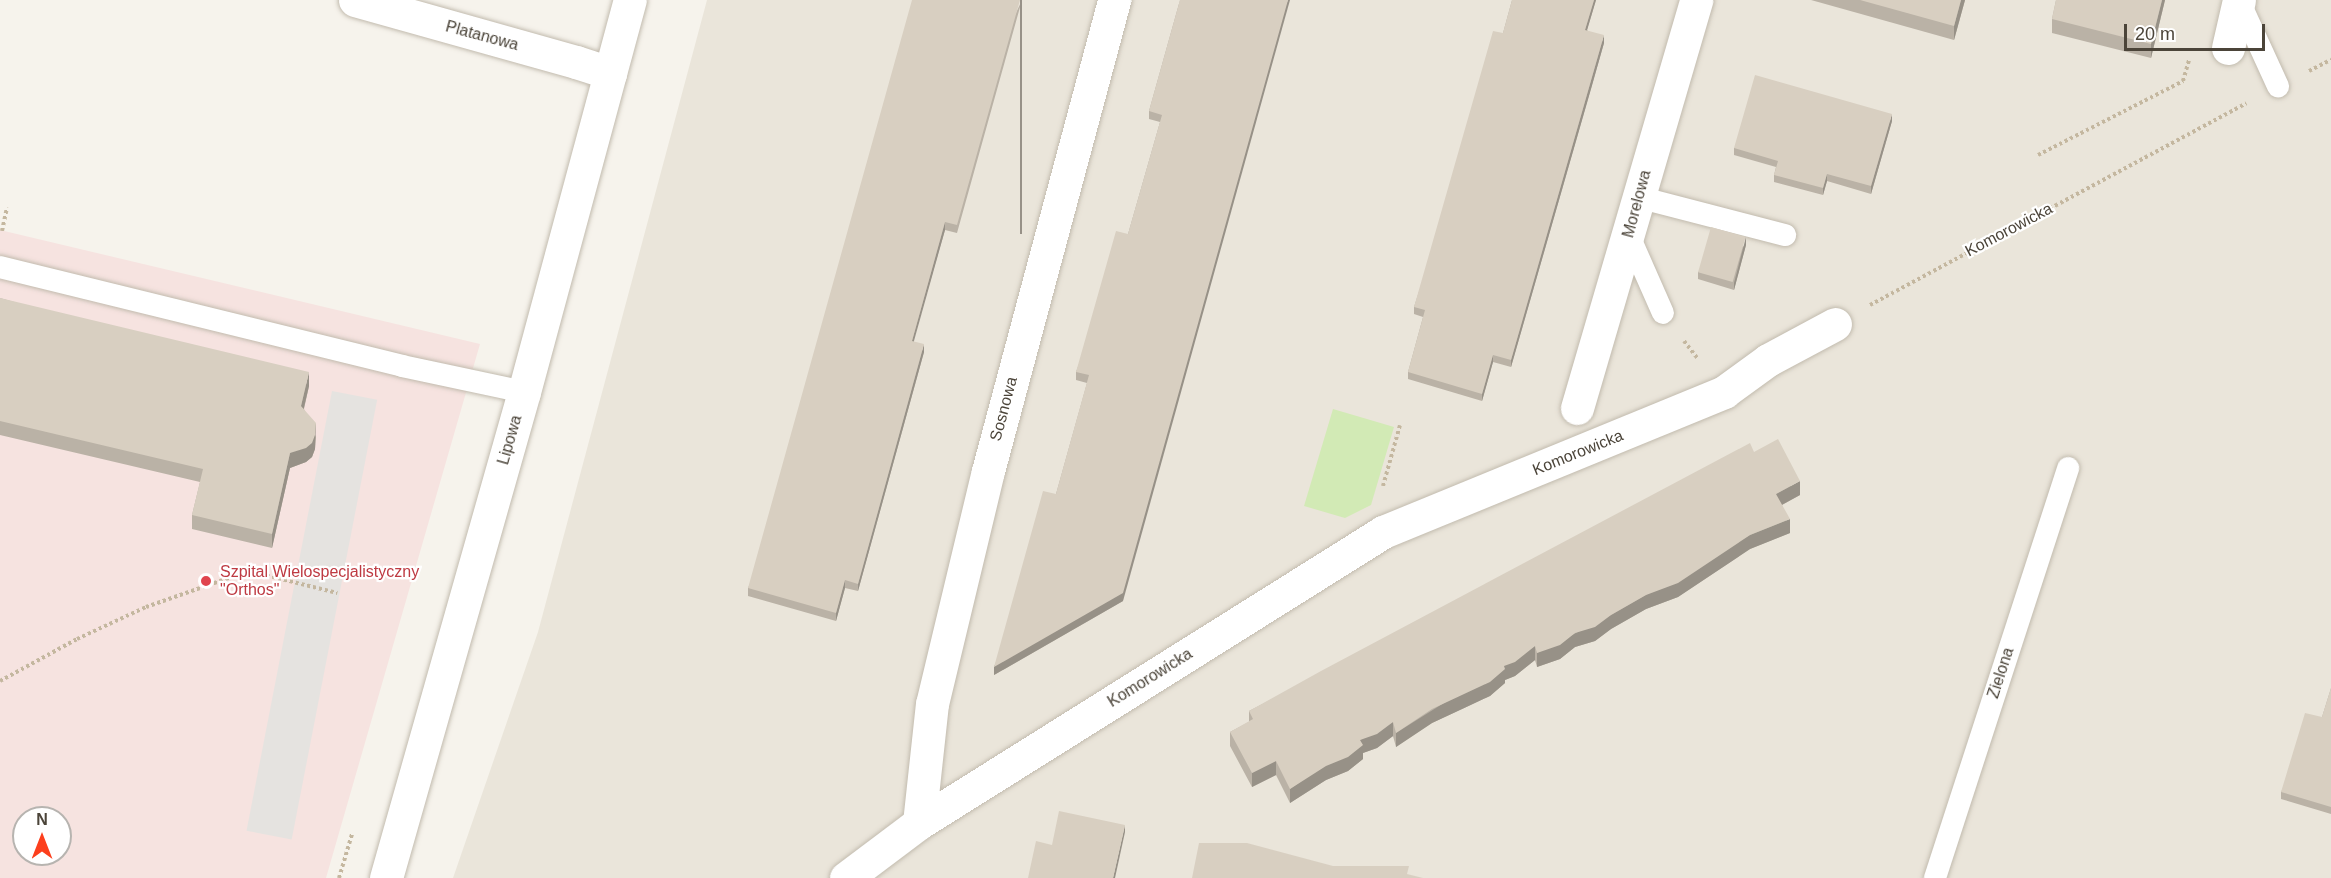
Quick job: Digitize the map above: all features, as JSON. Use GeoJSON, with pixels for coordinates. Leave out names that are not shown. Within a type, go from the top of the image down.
{"type":"FeatureCollection","features":[{"type":"Feature","properties":{"kind":"street","name":"Platanowa"},"geometry":{"type":"LineString","coordinates":[[355,0],[609,73]]}},
{"type":"Feature","properties":{"kind":"street","name":"Lipowa"},"geometry":{"type":"LineString","coordinates":[[386,878],[524,392],[630,0]]}},
{"type":"Feature","properties":{"kind":"street","name":"Sosnowa"},"geometry":{"type":"LineString","coordinates":[[919,823],[932,704],[988,471],[1114,0]]}},
{"type":"Feature","properties":{"kind":"street","name":"Morelowa"},"geometry":{"type":"LineString","coordinates":[[1577,408],[1696,0]]}},
{"type":"Feature","properties":{"kind":"street"},"geometry":{"type":"LineString","coordinates":[[2228,48],[2239,0]]}},
{"type":"Feature","properties":{"kind":"street","name":"Komorowicka"},"geometry":{"type":"LineString","coordinates":[[846,878],[919,823],[1383,532],[1725,392],[1768,360],[1834,324]]}},
{"type":"Feature","properties":{"kind":"lane"},"geometry":{"type":"LineString","coordinates":[[2239,0],[2278,86]]}},
{"type":"Feature","properties":{"kind":"lane"},"geometry":{"type":"LineString","coordinates":[[1638,197],[1785,235]]}},
{"type":"Feature","properties":{"kind":"lane"},"geometry":{"type":"LineString","coordinates":[[1629,236],[1663,313]]}},
{"type":"Feature","properties":{"kind":"lane"},"geometry":{"type":"LineString","coordinates":[[0,267],[402,366],[524,392]]}},
{"type":"Feature","properties":{"kind":"lane","name":"Zielona"},"geometry":{"type":"LineString","coordinates":[[1935,878],[2068,468]]}},
{"type":"Feature","properties":{"kind":"path"},"geometry":{"type":"LineString","coordinates":[[2038,155],[2183,81],[2191,51]]}},
{"type":"Feature","properties":{"kind":"path","name":"Komorowicka"},"geometry":{"type":"LineString","coordinates":[[1834,324],[2278,86],[2331,60]]}},
{"type":"Feature","properties":{"kind":"path"},"geometry":{"type":"LineString","coordinates":[[0,237],[7,208]]}},
{"type":"Feature","properties":{"kind":"path"},"geometry":{"type":"LineString","coordinates":[[1663,313],[1725,392]]}},
{"type":"Feature","properties":{"kind":"path"},"geometry":{"type":"LineString","coordinates":[[0,681],[77,639],[146,607],[249,571],[337,594]]}},
{"type":"Feature","properties":{"kind":"shaded area"},"geometry":{"type":"Polygon","coordinates":[[[707,0],[2331,0],[2331,878],[453,878],[538,632],[707,0]]]}},
{"type":"Feature","properties":{"kind":"shaded area","name":"Szpital Wielospecjalistyczny \"Orthos\""},"geometry":{"type":"Polygon","coordinates":[[[0,230],[480,344],[326,878],[0,878],[0,230]]]}},
{"type":"Feature","properties":{"kind":"shaded area"},"geometry":{"type":"Polygon","coordinates":[[[332,391],[377,400],[292,840],[247,831],[332,391]]]}},
{"type":"Feature","properties":{"kind":"green space"},"geometry":{"type":"Polygon","coordinates":[[[1333,409],[1394,427],[1371,505],[1345,518],[1304,506],[1333,409]]]}},
{"type":"Feature","properties":{"kind":"building"},"geometry":{"type":"Polygon","coordinates":[[[912,0],[1020,0],[957,225],[945,222],[912,341],[924,344],[858,584],[845,580],[836,613],[748,588],[912,0]]]}},
{"type":"Feature","properties":{"kind":"building"},"geometry":{"type":"Polygon","coordinates":[[[1180,0],[1288,0],[1123,593],[994,667],[1043,491],[1056,494],[1089,375],[1076,372],[1116,231],[1128,234],[1162,115],[1149,111],[1180,0]]]}},
{"type":"Feature","properties":{"kind":"building"},"geometry":{"type":"Polygon","coordinates":[[[1512,0],[1594,0],[1585,30],[1604,35],[1511,360],[1493,355],[1482,394],[1408,372],[1425,310],[1414,307],[1493,31],[1503,33],[1512,0]]]}},
{"type":"Feature","properties":{"kind":"building"},"geometry":{"type":"Polygon","coordinates":[[[1860,0],[1961,0],[1954,26],[1860,0]]]}},
{"type":"Feature","properties":{"kind":"building"},"geometry":{"type":"Polygon","coordinates":[[[2056,0],[2162,0],[2151,44],[2052,19],[2056,0]]]}},
{"type":"Feature","properties":{"kind":"building"},"geometry":{"type":"Polygon","coordinates":[[[1755,75],[1892,114],[1871,186],[1827,174],[1823,188],[1774,175],[1778,161],[1734,148],[1755,75]]]}},
{"type":"Feature","properties":{"kind":"building"},"geometry":{"type":"Polygon","coordinates":[[[1711,227],[1746,237],[1733,282],[1698,272],[1711,227]]]}},
{"type":"Feature","properties":{"kind":"building"},"geometry":{"type":"Polygon","coordinates":[[[0,298],[309,372],[301,406],[316,423],[315,435],[312,443],[306,448],[290,453],[272,534],[192,515],[203,469],[0,421],[0,298]]]}},
{"type":"Feature","properties":{"kind":"building"},"geometry":{"type":"Polygon","coordinates":[[[1778,439],[1800,481],[1776,494],[1790,519],[1750,535],[1678,583],[1646,595],[1595,627],[1575,633],[1560,645],[1537,653],[1535,646],[1515,662],[1504,666],[1505,669],[1490,682],[1432,709],[1396,733],[1393,722],[1377,734],[1360,740],[1363,745],[1348,757],[1326,766],[1290,789],[1276,761],[1252,773],[1230,732],[1253,719],[1249,711],[1750,443],[1754,452],[1778,439]]]}},
{"type":"Feature","properties":{"kind":"building"},"geometry":{"type":"Polygon","coordinates":[[[2331,688],[2331,807],[2281,792],[2305,713],[2322,717],[2331,688]]]}},
{"type":"Feature","properties":{"kind":"building"},"geometry":{"type":"Polygon","coordinates":[[[1059,811],[1125,825],[1113,878],[1028,878],[1036,841],[1052,845],[1059,811]]]}},
{"type":"Feature","properties":{"kind":"building"},"geometry":{"type":"Polygon","coordinates":[[[1199,843],[1247,843],[1333,866],[1409,866],[1407,874],[1423,878],[1192,878],[1199,843]]]}},
{"type":"Feature","properties":{"kind":"place","name":"Szpital Wielospecjalistyczny \"Orthos\""},"geometry":{"type":"Point","coordinates":[206,581]}}]}
